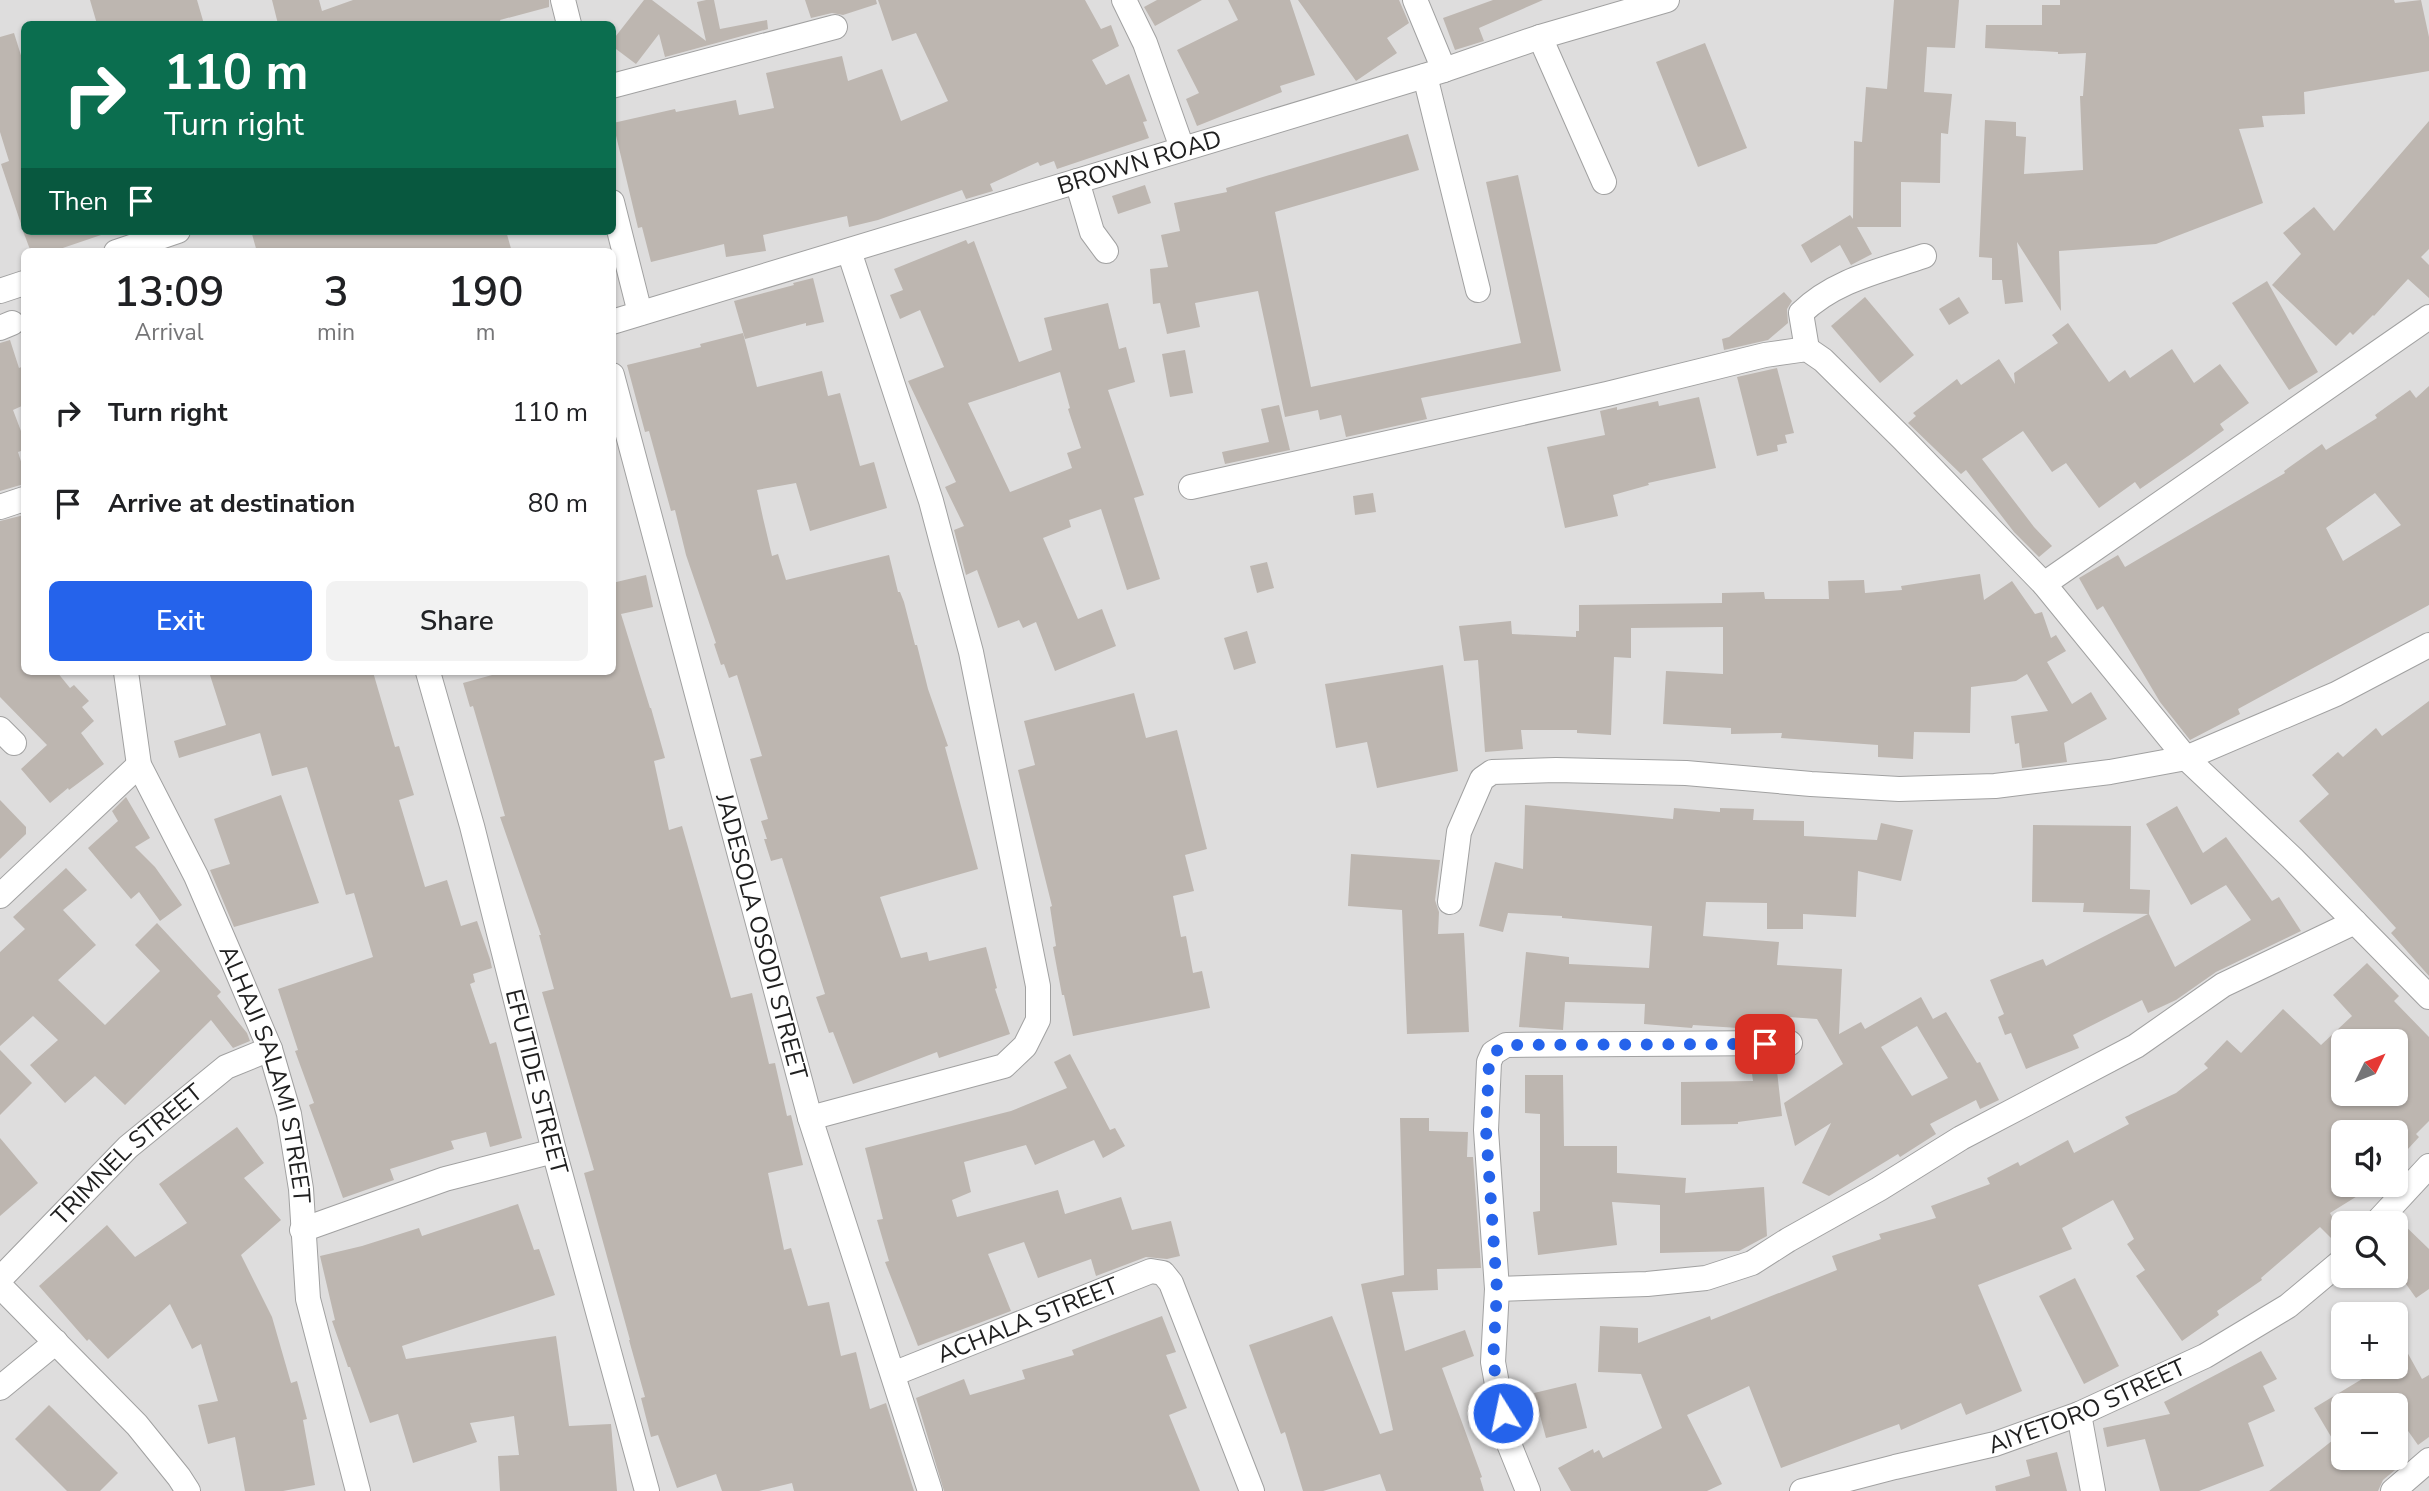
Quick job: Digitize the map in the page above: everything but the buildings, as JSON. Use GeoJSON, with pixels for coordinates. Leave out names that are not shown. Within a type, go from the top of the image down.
{"type":"FeatureCollection","features":[{"type":"Feature","properties":{"kind":"street"},"geometry":{"type":"LineString","coordinates":[[563,0],[568,21]]}},
{"type":"Feature","properties":{"kind":"street"},"geometry":{"type":"LineString","coordinates":[[1124,0],[1145,43],[1182,148]]}},
{"type":"Feature","properties":{"kind":"street"},"geometry":{"type":"LineString","coordinates":[[1415,0],[1434,73],[1478,290]]}},
{"type":"Feature","properties":{"kind":"street","name":"BROWN ROAD"},"geometry":{"type":"LineString","coordinates":[[616,321],[1434,73],[1540,37],[1665,0]]}},
{"type":"Feature","properties":{"kind":"street"},"geometry":{"type":"LineString","coordinates":[[616,85],[835,27]]}},
{"type":"Feature","properties":{"kind":"street"},"geometry":{"type":"LineString","coordinates":[[1540,37],[1604,182]]}},
{"type":"Feature","properties":{"kind":"street"},"geometry":{"type":"LineString","coordinates":[[1077,181],[1092,232],[1106,251]]}},
{"type":"Feature","properties":{"kind":"street"},"geometry":{"type":"LineString","coordinates":[[616,218],[640,313]]}},
{"type":"Feature","properties":{"kind":"street"},"geometry":{"type":"LineString","coordinates":[[128,248],[166,235]]}},
{"type":"Feature","properties":{"kind":"street"},"geometry":{"type":"LineString","coordinates":[[810,1118],[1004,1066],[1025,1046],[1038,1020],[1038,986],[971,652],[931,501],[849,251]]}},
{"type":"Feature","properties":{"kind":"street"},"geometry":{"type":"LineString","coordinates":[[1807,349],[1801,313],[1816,298],[1837,286],[1924,256]]}},
{"type":"Feature","properties":{"kind":"street"},"geometry":{"type":"LineString","coordinates":[[0,291],[21,284]]}},
{"type":"Feature","properties":{"kind":"street"},"geometry":{"type":"LineString","coordinates":[[2044,584],[2429,317]]}},
{"type":"Feature","properties":{"kind":"street"},"geometry":{"type":"LineString","coordinates":[[1191,487],[1607,394],[1765,355],[1807,349],[1823,360],[2044,584],[2186,758],[2292,858],[2429,997]]}},
{"type":"Feature","properties":{"kind":"street","name":"JADESOLA OSODI STREET"},"geometry":{"type":"LineString","coordinates":[[616,391],[810,1118],[930,1491]]}},
{"type":"Feature","properties":{"kind":"street"},"geometry":{"type":"LineString","coordinates":[[0,507],[21,500]]}},
{"type":"Feature","properties":{"kind":"street"},"geometry":{"type":"LineString","coordinates":[[1450,902],[1459,832],[1482,779],[1492,772],[1556,770],[1686,773],[1899,789],[1995,786],[2110,772],[2186,758],[2336,694],[2429,645]]}},
{"type":"Feature","properties":{"kind":"street","name":"ALHAJI SALAMI STREET"},"geometry":{"type":"LineString","coordinates":[[126,675],[139,765],[196,876],[270,1049],[289,1114],[301,1189],[307,1300],[358,1491]]}},
{"type":"Feature","properties":{"kind":"street","name":"EFUTIDE STREET"},"geometry":{"type":"LineString","coordinates":[[430,675],[472,825],[554,1152],[647,1491]]}},
{"type":"Feature","properties":{"kind":"street"},"geometry":{"type":"LineString","coordinates":[[0,896],[139,765]]}},
{"type":"Feature","properties":{"kind":"street"},"geometry":{"type":"LineString","coordinates":[[1497,1290],[1647,1284],[1706,1278],[1752,1263],[1961,1138],[2136,1046],[2223,985],[2355,922]]}},
{"type":"Feature","properties":{"kind":"street"},"geometry":{"type":"LineString","coordinates":[[1528,1491],[1507,1439],[1493,1362],[1497,1290],[1486,1130],[1489,1062],[1493,1053],[1506,1045],[1790,1043]]}},
{"type":"Feature","properties":{"kind":"street","name":"TRIMNEL STREET"},"geometry":{"type":"LineString","coordinates":[[0,1279],[128,1147],[226,1067],[270,1049]]}},
{"type":"Feature","properties":{"kind":"street"},"geometry":{"type":"LineString","coordinates":[[302,1230],[445,1179],[554,1152]]}},
{"type":"Feature","properties":{"kind":"street"},"geometry":{"type":"LineString","coordinates":[[2387,1211],[2429,1166]]}},
{"type":"Feature","properties":{"kind":"street","name":"AIYETORO STREET"},"geometry":{"type":"LineString","coordinates":[[1802,1491],[1995,1444],[2079,1414],[2205,1356],[2288,1306],[2331,1270]]}},
{"type":"Feature","properties":{"kind":"street","name":"ACHALA STREET"},"geometry":{"type":"LineString","coordinates":[[893,1374],[1151,1271],[1163,1273],[1171,1283],[1252,1491]]}},
{"type":"Feature","properties":{"kind":"street"},"geometry":{"type":"LineString","coordinates":[[0,1286],[137,1425],[188,1491]]}},
{"type":"Feature","properties":{"kind":"street"},"geometry":{"type":"LineString","coordinates":[[0,1388],[56,1342]]}},
{"type":"Feature","properties":{"kind":"street"},"geometry":{"type":"LineString","coordinates":[[2079,1414],[2093,1491]]}},
{"type":"Feature","properties":{"kind":"street"},"geometry":{"type":"LineString","coordinates":[[2393,1491],[2429,1460]]}},
{"type":"Feature","properties":{"kind":"shaded area"},"geometry":{"type":"Polygon","coordinates":[[[0,0],[2429,0],[2429,1491],[0,1491],[0,0]]]}},
{"type":"Feature","properties":{"kind":"route"},"geometry":{"type":"LineString","coordinates":[[1503,1413],[1493,1362],[1497,1290],[1486,1130],[1489,1062],[1493,1053],[1506,1045],[1765,1044]]}}]}
